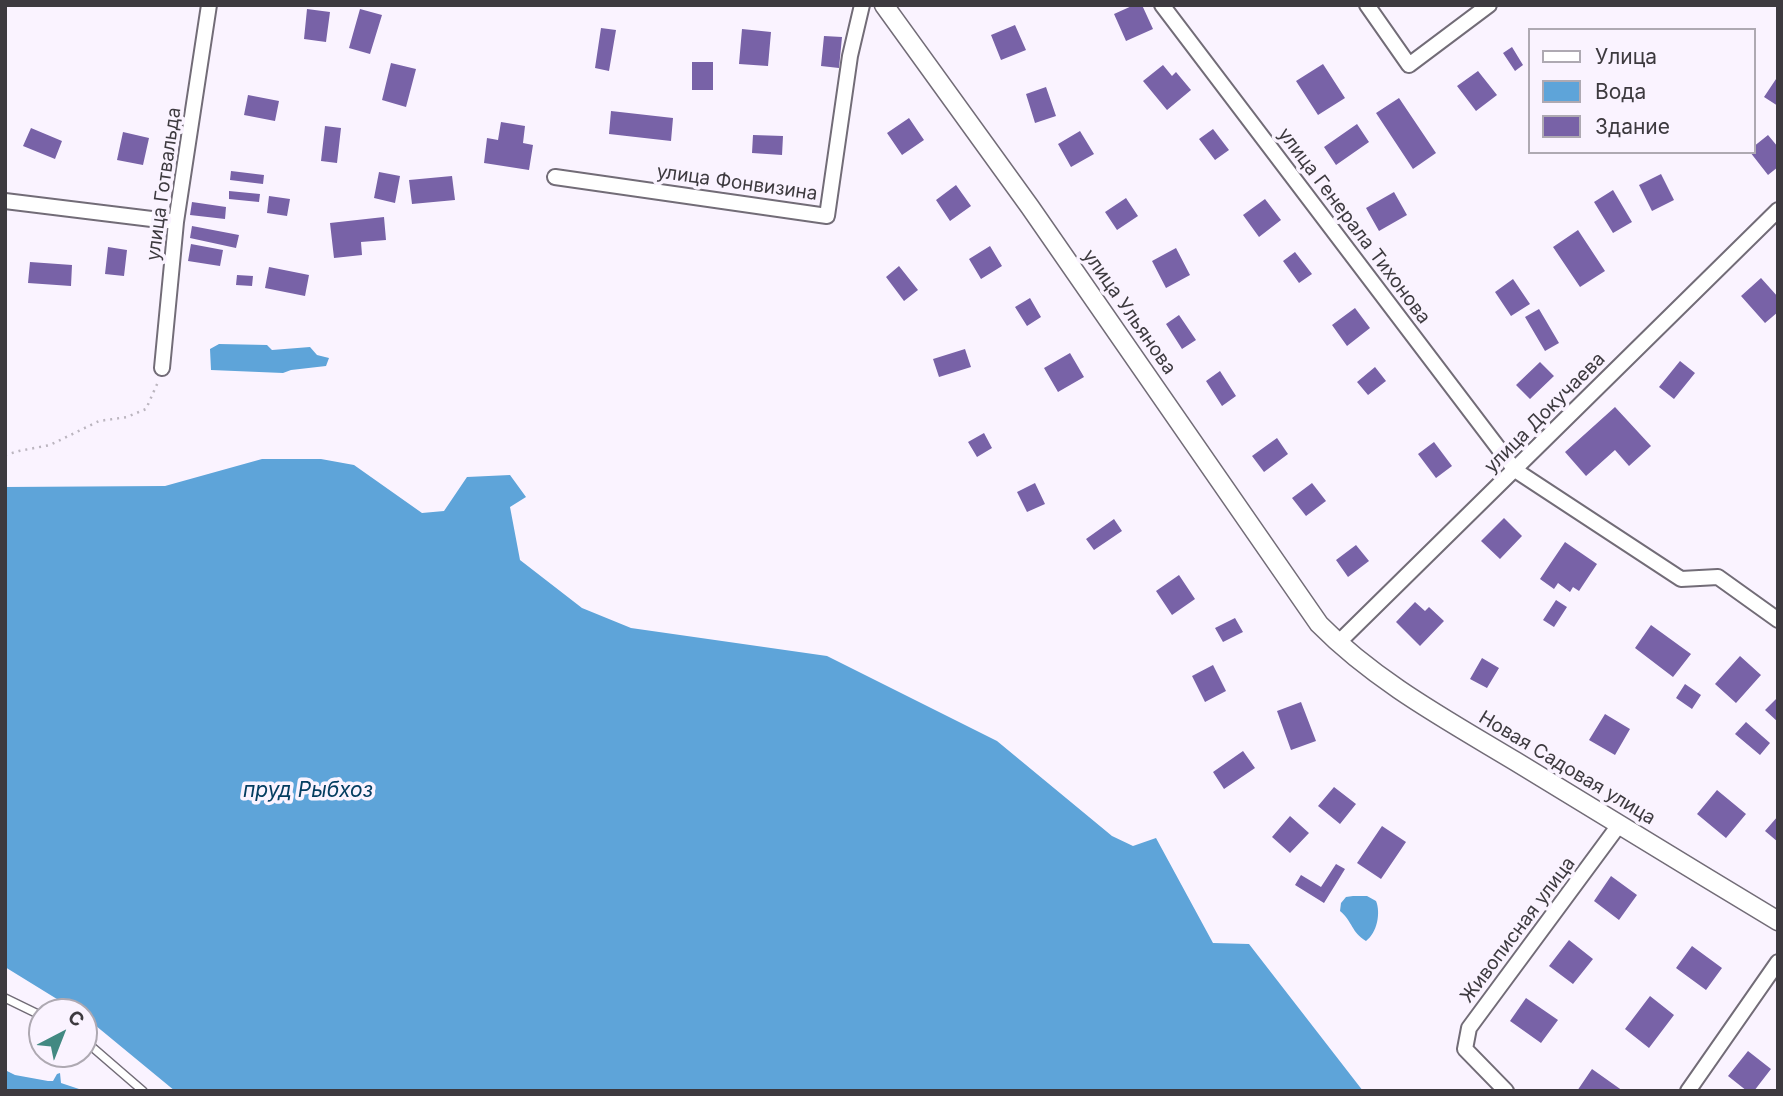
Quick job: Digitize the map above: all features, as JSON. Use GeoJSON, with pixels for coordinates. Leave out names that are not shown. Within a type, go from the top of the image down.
{"type":"FeatureCollection","features":[{"type":"Feature","properties":{"kind":"street","name":"улица Готвальда"},"geometry":{"type":"LineString","coordinates":[[162,368],[176,222],[209,5]]}},
{"type":"Feature","properties":{"kind":"street","name":"улица Фонвизина"},"geometry":{"type":"LineString","coordinates":[[555,177],[827,216],[850,57],[862,5]]}},
{"type":"Feature","properties":{"kind":"street","name":"улица Ульянова"},"geometry":{"type":"LineString","coordinates":[[884,5],[1030,207],[1318,622],[1338,643]]}},
{"type":"Feature","properties":{"kind":"street","name":"улица Генерала Тихонова"},"geometry":{"type":"LineString","coordinates":[[1162,5],[1515,470]]}},
{"type":"Feature","properties":{"kind":"street"},"geometry":{"type":"LineString","coordinates":[[1367,5],[1409,65],[1489,5]]}},
{"type":"Feature","properties":{"kind":"street"},"geometry":{"type":"LineString","coordinates":[[5,201],[176,222]]}},
{"type":"Feature","properties":{"kind":"street","name":"улица Докучаева"},"geometry":{"type":"LineString","coordinates":[[1338,643],[1778,210]]}},
{"type":"Feature","properties":{"kind":"street"},"geometry":{"type":"LineString","coordinates":[[1515,470],[1681,579],[1718,577],[1778,620]]}},
{"type":"Feature","properties":{"kind":"street","name":"Новая Садовая улица"},"geometry":{"type":"LineString","coordinates":[[1338,643],[1373,671],[1436,713],[1778,921]]}},
{"type":"Feature","properties":{"kind":"street","name":"Живописная улица"},"geometry":{"type":"LineString","coordinates":[[1506,1091],[1465,1049],[1469,1028],[1619,825]]}},
{"type":"Feature","properties":{"kind":"street"},"geometry":{"type":"LineString","coordinates":[[1688,1091],[1778,962]]}},
{"type":"Feature","properties":{"kind":"lane"},"geometry":{"type":"LineString","coordinates":[[5,998],[28,1009]]}},
{"type":"Feature","properties":{"kind":"lane"},"geometry":{"type":"LineString","coordinates":[[98,1052],[143,1091]]}},
{"type":"Feature","properties":{"kind":"path"},"geometry":{"type":"LineString","coordinates":[[5,455],[50,445],[99,421],[127,417],[146,409],[155,392],[162,368]]}},
{"type":"Feature","properties":{"kind":"water"},"geometry":{"type":"Polygon","coordinates":[[[219,344],[267,345],[272,350],[310,347],[317,355],[329,358],[326,366],[283,373],[211,370],[210,349],[219,344]]]}},
{"type":"Feature","properties":{"kind":"water","name":"пруд Рыбхоз"},"geometry":{"type":"Polygon","coordinates":[[[262,459],[321,459],[354,465],[422,513],[444,511],[467,477],[510,475],[526,497],[510,507],[520,560],[582,608],[631,628],[827,656],[997,741],[1112,836],[1133,846],[1156,838],[1213,943],[1249,944],[1363,1091],[175,1091],[98,1028],[98,998],[55,998],[5,967],[5,487],[165,486],[262,459]]]}},
{"type":"Feature","properties":{"kind":"water"},"geometry":{"type":"Polygon","coordinates":[[[1367,896],[1376,901],[1378,917],[1375,928],[1366,941],[1357,934],[1340,911],[1341,903],[1346,897],[1367,896]]]}},
{"type":"Feature","properties":{"kind":"water"},"geometry":{"type":"Polygon","coordinates":[[[5,1070],[15,1075],[48,1081],[53,1081],[60,1073],[61,1083],[85,1091],[8,1091],[5,1090],[5,1070]]]}},
{"type":"Feature","properties":{"kind":"building"},"geometry":{"type":"Polygon","coordinates":[[[1134,5],[1142,5],[1153,29],[1126,41],[1114,14],[1134,5]]]}},
{"type":"Feature","properties":{"kind":"building"},"geometry":{"type":"Polygon","coordinates":[[[307,9],[330,12],[326,42],[304,39],[307,9]]]}},
{"type":"Feature","properties":{"kind":"building"},"geometry":{"type":"Polygon","coordinates":[[[360,9],[382,15],[370,54],[349,48],[360,9]]]}},
{"type":"Feature","properties":{"kind":"building"},"geometry":{"type":"Polygon","coordinates":[[[1015,25],[1026,50],[1001,60],[991,35],[1015,25]]]}},
{"type":"Feature","properties":{"kind":"building"},"geometry":{"type":"Polygon","coordinates":[[[601,28],[616,30],[609,71],[595,68],[601,28]]]}},
{"type":"Feature","properties":{"kind":"building"},"geometry":{"type":"Polygon","coordinates":[[[742,29],[771,32],[768,66],[739,64],[742,29]]]}},
{"type":"Feature","properties":{"kind":"building"},"geometry":{"type":"Polygon","coordinates":[[[824,36],[842,37],[839,68],[821,66],[824,36]]]}},
{"type":"Feature","properties":{"kind":"building"},"geometry":{"type":"Polygon","coordinates":[[[1512,47],[1523,65],[1515,71],[1503,53],[1512,47]]]}},
{"type":"Feature","properties":{"kind":"building"},"geometry":{"type":"Polygon","coordinates":[[[692,62],[713,62],[713,90],[692,90],[692,62]]]}},
{"type":"Feature","properties":{"kind":"building"},"geometry":{"type":"Polygon","coordinates":[[[391,63],[416,69],[406,107],[382,100],[391,63]]]}},
{"type":"Feature","properties":{"kind":"building"},"geometry":{"type":"Polygon","coordinates":[[[1323,64],[1345,98],[1318,115],[1296,81],[1323,64]]]}},
{"type":"Feature","properties":{"kind":"building"},"geometry":{"type":"Polygon","coordinates":[[[1163,65],[1172,76],[1176,72],[1191,90],[1167,110],[1143,81],[1163,65]]]}},
{"type":"Feature","properties":{"kind":"building"},"geometry":{"type":"Polygon","coordinates":[[[1478,71],[1497,95],[1476,111],[1457,86],[1478,71]]]}},
{"type":"Feature","properties":{"kind":"building"},"geometry":{"type":"Polygon","coordinates":[[[1778,76],[1778,106],[1764,97],[1778,76]]]}},
{"type":"Feature","properties":{"kind":"building"},"geometry":{"type":"Polygon","coordinates":[[[1046,87],[1056,116],[1035,123],[1026,94],[1046,87]]]}},
{"type":"Feature","properties":{"kind":"building"},"geometry":{"type":"Polygon","coordinates":[[[248,95],[279,101],[275,121],[244,115],[248,95]]]}},
{"type":"Feature","properties":{"kind":"building"},"geometry":{"type":"Polygon","coordinates":[[[1399,98],[1436,153],[1413,169],[1376,113],[1399,98]]]}},
{"type":"Feature","properties":{"kind":"building"},"geometry":{"type":"Polygon","coordinates":[[[611,111],[673,118],[671,141],[609,134],[611,111]]]}},
{"type":"Feature","properties":{"kind":"building"},"geometry":{"type":"Polygon","coordinates":[[[909,118],[924,140],[902,155],[887,133],[909,118]]]}},
{"type":"Feature","properties":{"kind":"building"},"geometry":{"type":"Polygon","coordinates":[[[501,122],[525,126],[523,143],[533,145],[529,170],[484,163],[487,138],[498,140],[501,122]]]}},
{"type":"Feature","properties":{"kind":"building"},"geometry":{"type":"Polygon","coordinates":[[[1357,124],[1369,142],[1336,165],[1324,147],[1357,124]]]}},
{"type":"Feature","properties":{"kind":"building"},"geometry":{"type":"Polygon","coordinates":[[[325,126],[341,128],[337,163],[321,161],[325,126]]]}},
{"type":"Feature","properties":{"kind":"building"},"geometry":{"type":"Polygon","coordinates":[[[31,128],[62,141],[55,159],[23,146],[31,128]]]}},
{"type":"Feature","properties":{"kind":"building"},"geometry":{"type":"Polygon","coordinates":[[[1213,129],[1229,150],[1215,160],[1199,139],[1213,129]]]}},
{"type":"Feature","properties":{"kind":"building"},"geometry":{"type":"Polygon","coordinates":[[[1080,131],[1094,154],[1071,167],[1058,144],[1080,131]]]}},
{"type":"Feature","properties":{"kind":"building"},"geometry":{"type":"Polygon","coordinates":[[[123,132],[149,138],[143,165],[117,160],[123,132]]]}},
{"type":"Feature","properties":{"kind":"building"},"geometry":{"type":"Polygon","coordinates":[[[753,135],[783,136],[782,155],[752,153],[753,135]]]}},
{"type":"Feature","properties":{"kind":"building"},"geometry":{"type":"Polygon","coordinates":[[[1768,135],[1778,147],[1778,167],[1768,175],[1752,154],[1755,154],[1755,145],[1768,135]]]}},
{"type":"Feature","properties":{"kind":"building"},"geometry":{"type":"Polygon","coordinates":[[[231,171],[264,175],[263,184],[230,180],[231,171]]]}},
{"type":"Feature","properties":{"kind":"building"},"geometry":{"type":"Polygon","coordinates":[[[379,172],[400,176],[395,203],[374,198],[379,172]]]}},
{"type":"Feature","properties":{"kind":"building"},"geometry":{"type":"Polygon","coordinates":[[[1661,174],[1674,200],[1652,211],[1639,185],[1661,174]]]}},
{"type":"Feature","properties":{"kind":"building"},"geometry":{"type":"Polygon","coordinates":[[[452,176],[455,200],[412,204],[409,180],[452,176]]]}},
{"type":"Feature","properties":{"kind":"building"},"geometry":{"type":"Polygon","coordinates":[[[956,185],[971,206],[950,221],[936,200],[956,185]]]}},
{"type":"Feature","properties":{"kind":"building"},"geometry":{"type":"Polygon","coordinates":[[[1613,190],[1632,222],[1613,233],[1594,202],[1613,190]]]}},
{"type":"Feature","properties":{"kind":"building"},"geometry":{"type":"Polygon","coordinates":[[[229,191],[260,194],[259,202],[229,199],[229,191]]]}},
{"type":"Feature","properties":{"kind":"building"},"geometry":{"type":"Polygon","coordinates":[[[1394,192],[1407,215],[1379,231],[1366,208],[1394,192]]]}},
{"type":"Feature","properties":{"kind":"building"},"geometry":{"type":"Polygon","coordinates":[[[269,196],[290,199],[287,216],[267,213],[269,196]]]}},
{"type":"Feature","properties":{"kind":"building"},"geometry":{"type":"Polygon","coordinates":[[[1126,198],[1138,216],[1117,230],[1105,212],[1126,198]]]}},
{"type":"Feature","properties":{"kind":"building"},"geometry":{"type":"Polygon","coordinates":[[[1265,199],[1281,220],[1259,237],[1243,215],[1265,199]]]}},
{"type":"Feature","properties":{"kind":"building"},"geometry":{"type":"Polygon","coordinates":[[[192,202],[226,207],[225,219],[190,215],[192,202]]]}},
{"type":"Feature","properties":{"kind":"building"},"geometry":{"type":"Polygon","coordinates":[[[384,217],[386,240],[361,242],[362,255],[334,258],[330,223],[384,217]]]}},
{"type":"Feature","properties":{"kind":"building"},"geometry":{"type":"Polygon","coordinates":[[[192,226],[239,235],[236,248],[190,238],[192,226]]]}},
{"type":"Feature","properties":{"kind":"building"},"geometry":{"type":"Polygon","coordinates":[[[1578,230],[1605,271],[1580,287],[1553,247],[1578,230]]]}},
{"type":"Feature","properties":{"kind":"building"},"geometry":{"type":"Polygon","coordinates":[[[191,244],[223,250],[220,266],[188,261],[191,244]]]}},
{"type":"Feature","properties":{"kind":"building"},"geometry":{"type":"Polygon","coordinates":[[[990,246],[1002,266],[981,279],[969,259],[990,246]]]}},
{"type":"Feature","properties":{"kind":"building"},"geometry":{"type":"Polygon","coordinates":[[[108,247],[127,250],[124,276],[105,274],[108,247]]]}},
{"type":"Feature","properties":{"kind":"building"},"geometry":{"type":"Polygon","coordinates":[[[1176,248],[1190,275],[1166,288],[1152,261],[1176,248]]]}},
{"type":"Feature","properties":{"kind":"building"},"geometry":{"type":"Polygon","coordinates":[[[1295,252],[1312,274],[1299,283],[1283,261],[1295,252]]]}},
{"type":"Feature","properties":{"kind":"building"},"geometry":{"type":"Polygon","coordinates":[[[30,262],[72,265],[71,286],[28,283],[30,262]]]}},
{"type":"Feature","properties":{"kind":"building"},"geometry":{"type":"Polygon","coordinates":[[[899,266],[918,290],[904,301],[886,277],[899,266]]]}},
{"type":"Feature","properties":{"kind":"building"},"geometry":{"type":"Polygon","coordinates":[[[269,267],[309,275],[305,296],[265,288],[269,267]]]}},
{"type":"Feature","properties":{"kind":"building"},"geometry":{"type":"Polygon","coordinates":[[[237,275],[253,276],[252,286],[236,285],[237,275]]]}},
{"type":"Feature","properties":{"kind":"building"},"geometry":{"type":"Polygon","coordinates":[[[1761,278],[1778,297],[1778,312],[1765,323],[1741,296],[1761,278]]]}},
{"type":"Feature","properties":{"kind":"building"},"geometry":{"type":"Polygon","coordinates":[[[1513,279],[1530,304],[1511,316],[1495,292],[1513,279]]]}},
{"type":"Feature","properties":{"kind":"building"},"geometry":{"type":"Polygon","coordinates":[[[1030,298],[1041,317],[1027,326],[1015,307],[1030,298]]]}},
{"type":"Feature","properties":{"kind":"building"},"geometry":{"type":"Polygon","coordinates":[[[1355,308],[1370,328],[1347,346],[1332,325],[1355,308]]]}},
{"type":"Feature","properties":{"kind":"building"},"geometry":{"type":"Polygon","coordinates":[[[1539,309],[1559,343],[1545,351],[1525,317],[1539,309]]]}},
{"type":"Feature","properties":{"kind":"building"},"geometry":{"type":"Polygon","coordinates":[[[1179,315],[1196,340],[1182,349],[1166,324],[1179,315]]]}},
{"type":"Feature","properties":{"kind":"building"},"geometry":{"type":"Polygon","coordinates":[[[965,349],[971,367],[939,377],[933,359],[965,349]]]}},
{"type":"Feature","properties":{"kind":"building"},"geometry":{"type":"Polygon","coordinates":[[[1070,353],[1084,377],[1058,392],[1044,368],[1070,353]]]}},
{"type":"Feature","properties":{"kind":"building"},"geometry":{"type":"Polygon","coordinates":[[[1680,361],[1695,373],[1674,399],[1659,387],[1680,361]]]}},
{"type":"Feature","properties":{"kind":"building"},"geometry":{"type":"Polygon","coordinates":[[[1540,362],[1554,376],[1530,399],[1516,385],[1540,362]]]}},
{"type":"Feature","properties":{"kind":"building"},"geometry":{"type":"Polygon","coordinates":[[[1375,367],[1386,381],[1368,395],[1357,382],[1375,367]]]}},
{"type":"Feature","properties":{"kind":"building"},"geometry":{"type":"Polygon","coordinates":[[[1220,371],[1236,396],[1222,406],[1206,381],[1220,371]]]}},
{"type":"Feature","properties":{"kind":"building"},"geometry":{"type":"Polygon","coordinates":[[[1615,407],[1651,446],[1629,466],[1615,450],[1586,476],[1565,452],[1615,407]]]}},
{"type":"Feature","properties":{"kind":"building"},"geometry":{"type":"Polygon","coordinates":[[[984,433],[992,448],[977,457],[968,442],[984,433]]]}},
{"type":"Feature","properties":{"kind":"building"},"geometry":{"type":"Polygon","coordinates":[[[1277,438],[1288,454],[1264,472],[1252,456],[1277,438]]]}},
{"type":"Feature","properties":{"kind":"building"},"geometry":{"type":"Polygon","coordinates":[[[1434,442],[1452,466],[1436,478],[1418,454],[1434,442]]]}},
{"type":"Feature","properties":{"kind":"building"},"geometry":{"type":"Polygon","coordinates":[[[1035,483],[1045,504],[1027,512],[1017,492],[1035,483]]]}},
{"type":"Feature","properties":{"kind":"building"},"geometry":{"type":"Polygon","coordinates":[[[1312,483],[1326,501],[1306,516],[1292,498],[1312,483]]]}},
{"type":"Feature","properties":{"kind":"building"},"geometry":{"type":"Polygon","coordinates":[[[1504,518],[1522,536],[1500,559],[1481,541],[1504,518]]]}},
{"type":"Feature","properties":{"kind":"building"},"geometry":{"type":"Polygon","coordinates":[[[1114,519],[1122,531],[1094,550],[1086,539],[1114,519]]]}},
{"type":"Feature","properties":{"kind":"building"},"geometry":{"type":"Polygon","coordinates":[[[1565,542],[1597,564],[1579,591],[1573,587],[1570,592],[1558,583],[1554,589],[1540,579],[1565,542]]]}},
{"type":"Feature","properties":{"kind":"building"},"geometry":{"type":"Polygon","coordinates":[[[1356,545],[1369,561],[1348,577],[1336,560],[1356,545]]]}},
{"type":"Feature","properties":{"kind":"building"},"geometry":{"type":"Polygon","coordinates":[[[1179,575],[1195,599],[1172,615],[1156,591],[1179,575]]]}},
{"type":"Feature","properties":{"kind":"building"},"geometry":{"type":"Polygon","coordinates":[[[1556,600],[1567,607],[1554,627],[1543,620],[1556,600]]]}},
{"type":"Feature","properties":{"kind":"building"},"geometry":{"type":"Polygon","coordinates":[[[1415,602],[1425,611],[1429,607],[1444,621],[1420,646],[1396,622],[1415,602]]]}},
{"type":"Feature","properties":{"kind":"building"},"geometry":{"type":"Polygon","coordinates":[[[1235,618],[1243,632],[1223,642],[1215,628],[1235,618]]]}},
{"type":"Feature","properties":{"kind":"building"},"geometry":{"type":"Polygon","coordinates":[[[1651,625],[1691,654],[1673,677],[1635,648],[1651,625]]]}},
{"type":"Feature","properties":{"kind":"building"},"geometry":{"type":"Polygon","coordinates":[[[1740,656],[1761,675],[1736,703],[1715,684],[1740,656]]]}},
{"type":"Feature","properties":{"kind":"building"},"geometry":{"type":"Polygon","coordinates":[[[1482,658],[1499,668],[1487,688],[1470,679],[1482,658]]]}},
{"type":"Feature","properties":{"kind":"building"},"geometry":{"type":"Polygon","coordinates":[[[1213,665],[1226,691],[1205,702],[1192,676],[1213,665]]]}},
{"type":"Feature","properties":{"kind":"building"},"geometry":{"type":"Polygon","coordinates":[[[1685,684],[1701,695],[1692,709],[1676,698],[1685,684]]]}},
{"type":"Feature","properties":{"kind":"building"},"geometry":{"type":"Polygon","coordinates":[[[1778,697],[1778,722],[1765,710],[1778,697]]]}},
{"type":"Feature","properties":{"kind":"building"},"geometry":{"type":"Polygon","coordinates":[[[1301,702],[1316,741],[1291,750],[1277,711],[1301,702]]]}},
{"type":"Feature","properties":{"kind":"building"},"geometry":{"type":"Polygon","coordinates":[[[1605,714],[1630,729],[1615,755],[1589,740],[1605,714]]]}},
{"type":"Feature","properties":{"kind":"building"},"geometry":{"type":"Polygon","coordinates":[[[1746,722],[1770,743],[1760,755],[1735,734],[1746,722]]]}},
{"type":"Feature","properties":{"kind":"building"},"geometry":{"type":"Polygon","coordinates":[[[1243,751],[1255,768],[1224,789],[1213,772],[1243,751]]]}},
{"type":"Feature","properties":{"kind":"building"},"geometry":{"type":"Polygon","coordinates":[[[1334,787],[1356,804],[1340,824],[1318,806],[1334,787]]]}},
{"type":"Feature","properties":{"kind":"building"},"geometry":{"type":"Polygon","coordinates":[[[1717,790],[1746,814],[1726,838],[1697,814],[1717,790]]]}},
{"type":"Feature","properties":{"kind":"building"},"geometry":{"type":"Polygon","coordinates":[[[1290,816],[1309,833],[1290,853],[1272,837],[1290,816]]]}},
{"type":"Feature","properties":{"kind":"building"},"geometry":{"type":"Polygon","coordinates":[[[1778,816],[1778,842],[1765,831],[1778,816]]]}},
{"type":"Feature","properties":{"kind":"building"},"geometry":{"type":"Polygon","coordinates":[[[1382,826],[1406,842],[1381,879],[1357,863],[1382,826]]]}},
{"type":"Feature","properties":{"kind":"building"},"geometry":{"type":"Polygon","coordinates":[[[1336,864],[1345,869],[1324,903],[1295,885],[1301,875],[1321,887],[1336,864]]]}},
{"type":"Feature","properties":{"kind":"building"},"geometry":{"type":"Polygon","coordinates":[[[1611,876],[1637,895],[1619,920],[1594,901],[1611,876]]]}},
{"type":"Feature","properties":{"kind":"building"},"geometry":{"type":"Polygon","coordinates":[[[1569,940],[1593,959],[1573,984],[1549,966],[1569,940]]]}},
{"type":"Feature","properties":{"kind":"building"},"geometry":{"type":"Polygon","coordinates":[[[1692,946],[1722,968],[1706,990],[1676,968],[1692,946]]]}},
{"type":"Feature","properties":{"kind":"building"},"geometry":{"type":"Polygon","coordinates":[[[1650,996],[1674,1015],[1649,1048],[1625,1029],[1650,996]]]}},
{"type":"Feature","properties":{"kind":"building"},"geometry":{"type":"Polygon","coordinates":[[[1526,998],[1558,1020],[1541,1043],[1510,1021],[1526,998]]]}},
{"type":"Feature","properties":{"kind":"building"},"geometry":{"type":"Polygon","coordinates":[[[1748,1051],[1771,1069],[1754,1091],[1747,1091],[1728,1076],[1748,1051]]]}},
{"type":"Feature","properties":{"kind":"building"},"geometry":{"type":"Polygon","coordinates":[[[1592,1069],[1623,1091],[1577,1091],[1592,1069]]]}}]}
